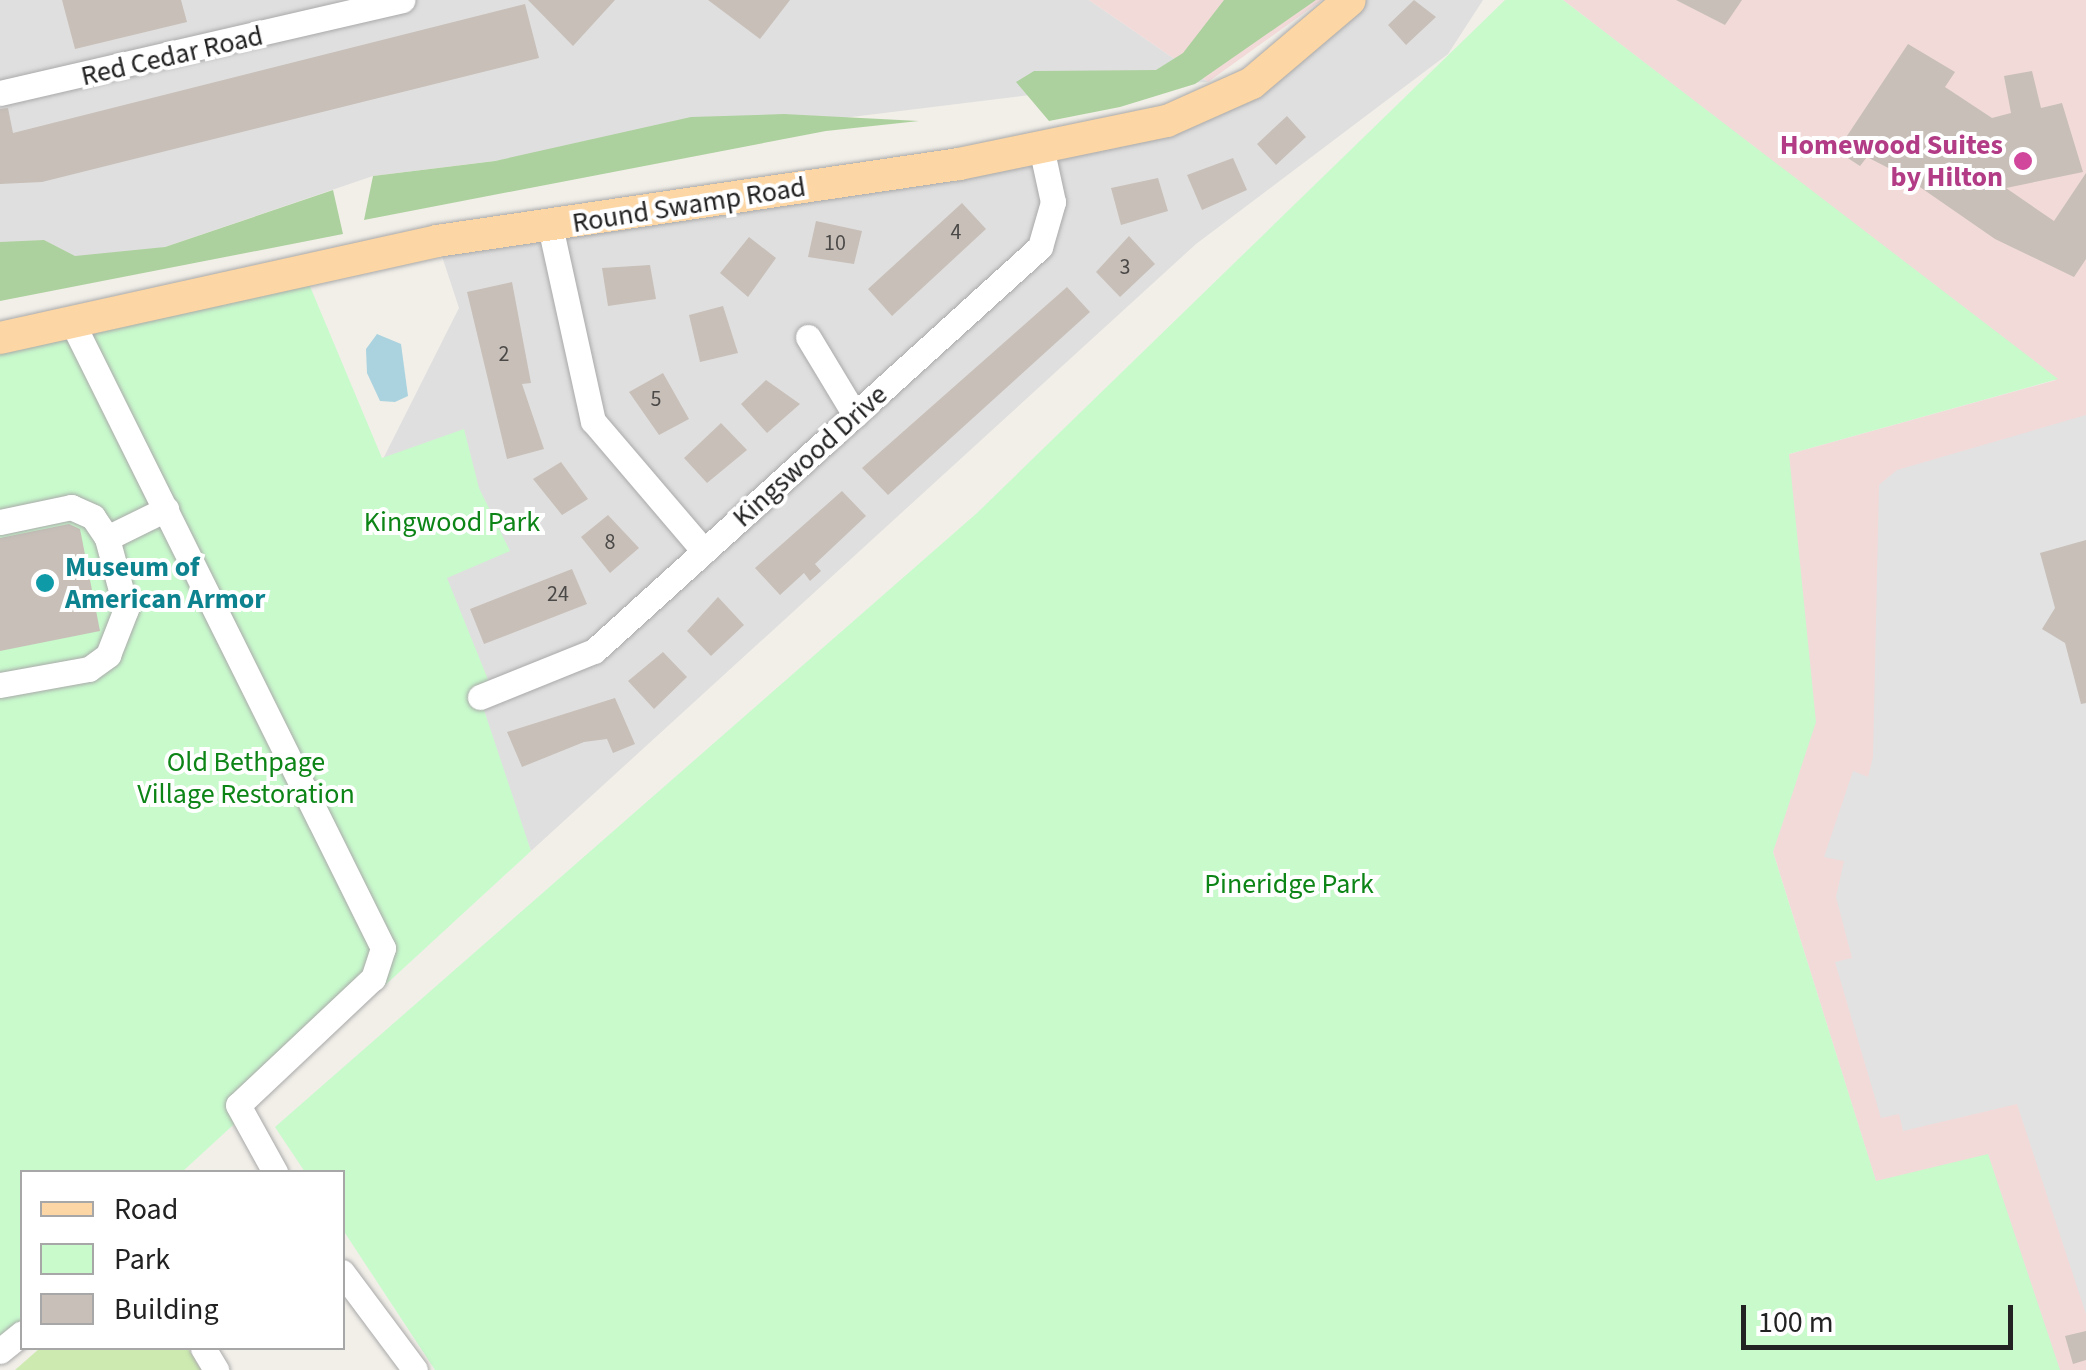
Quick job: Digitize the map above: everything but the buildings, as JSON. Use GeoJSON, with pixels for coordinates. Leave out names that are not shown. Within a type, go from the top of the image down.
{"type":"FeatureCollection","features":[{"type":"Feature","properties":{"kind":"main road","name":"Round Swamp Road"},"geometry":{"type":"LineString","coordinates":[[0,338],[360,257],[1041,148],[1167,121],[1229,98],[1348,1]]}},
{"type":"Feature","properties":{"kind":"street","name":"Red Cedar Road"},"geometry":{"type":"LineString","coordinates":[[0,93],[402,0]]}},
{"type":"Feature","properties":{"kind":"street","name":"Kingswood Drive"},"geometry":{"type":"LineString","coordinates":[[480,698],[594,651],[1040,247],[1053,202],[1041,148]]}},
{"type":"Feature","properties":{"kind":"street"},"geometry":{"type":"LineString","coordinates":[[550,226],[593,420],[704,551]]}},
{"type":"Feature","properties":{"kind":"street"},"geometry":{"type":"LineString","coordinates":[[72,322],[383,948],[373,978],[238,1105],[274,1170]]}},
{"type":"Feature","properties":{"kind":"street"},"geometry":{"type":"LineString","coordinates":[[808,337],[855,415]]}},
{"type":"Feature","properties":{"kind":"street"},"geometry":{"type":"LineString","coordinates":[[0,522],[71,507],[93,517],[107,538],[126,609],[108,655],[88,669],[0,685]]}},
{"type":"Feature","properties":{"kind":"street"},"geometry":{"type":"LineString","coordinates":[[107,538],[166,509]]}},
{"type":"Feature","properties":{"kind":"street"},"geometry":{"type":"LineString","coordinates":[[345,1276],[416,1370]]}},
{"type":"Feature","properties":{"kind":"street"},"geometry":{"type":"LineString","coordinates":[[0,1352],[20,1335]]}},
{"type":"Feature","properties":{"kind":"shaded area"},"geometry":{"type":"Polygon","coordinates":[[[0,0],[1089,0],[1208,82],[1087,88],[373,176],[165,247],[0,283],[0,0]]]}},
{"type":"Feature","properties":{"kind":"shaded area"},"geometry":{"type":"Polygon","coordinates":[[[1089,0],[1322,0],[1208,82],[1089,0]]]}},
{"type":"Feature","properties":{"kind":"shaded area"},"geometry":{"type":"Polygon","coordinates":[[[1349,0],[1483,0],[1448,54],[1196,244],[531,851],[383,459],[459,308],[437,241],[1167,121],[1349,0]]]}},
{"type":"Feature","properties":{"kind":"shaded area"},"geometry":{"type":"Polygon","coordinates":[[[1563,0],[2086,0],[2086,1370],[2060,1370],[1876,1182],[1773,852],[1789,454],[2056,380],[1563,0]]]}},
{"type":"Feature","properties":{"kind":"shaded area"},"geometry":{"type":"Polygon","coordinates":[[[2086,415],[2086,1314],[2017,1104],[1903,1131],[1899,1114],[1881,1118],[1835,962],[1852,958],[1836,897],[1844,861],[1824,857],[1853,771],[1868,777],[1873,757],[1879,485],[1897,470],[2086,415]]]}},
{"type":"Feature","properties":{"kind":"green space"},"geometry":{"type":"Polygon","coordinates":[[[1224,0],[1316,0],[1195,84],[1120,107],[1049,121],[1016,82],[1034,71],[1156,70],[1183,53],[1224,0]]]}},
{"type":"Feature","properties":{"kind":"green space","name":"Pineridge Park"},"geometry":{"type":"Polygon","coordinates":[[[1505,0],[1563,0],[2058,379],[1789,454],[1816,722],[1773,852],[1876,1181],[1988,1154],[2060,1370],[435,1370],[345,1233],[345,1170],[304,1170],[275,1127],[977,513],[1505,0]]]}},
{"type":"Feature","properties":{"kind":"green space"},"geometry":{"type":"Polygon","coordinates":[[[784,114],[919,121],[826,131],[364,220],[373,176],[495,161],[691,117],[784,114]]]}},
{"type":"Feature","properties":{"kind":"green space"},"geometry":{"type":"Polygon","coordinates":[[[333,190],[343,234],[0,301],[0,242],[44,240],[75,256],[165,247],[333,190]]]}},
{"type":"Feature","properties":{"kind":"green space","name":"Old Bethpage Village Restoration"},"geometry":{"type":"Polygon","coordinates":[[[304,272],[382,458],[464,429],[479,488],[510,551],[447,578],[493,692],[480,698],[531,851],[184,1170],[20,1170],[20,1322],[0,1340],[0,346],[304,272]]]}},
{"type":"Feature","properties":{"kind":"green space"},"geometry":{"type":"Polygon","coordinates":[[[38,1350],[189,1350],[201,1370],[15,1370],[38,1350]]]}},
{"type":"Feature","properties":{"kind":"water"},"geometry":{"type":"Polygon","coordinates":[[[377,334],[401,344],[408,396],[395,402],[380,401],[367,373],[366,349],[377,334]]]}},
{"type":"Feature","properties":{"kind":"place","name":"Homewood Suites by Hilton"},"geometry":{"type":"Point","coordinates":[2023,161]}},
{"type":"Feature","properties":{"kind":"place","name":"Museum of American Armor"},"geometry":{"type":"Point","coordinates":[45,583]}},
{"type":"Feature","properties":{"kind":"park label","name":"Kingwood Park"},"geometry":{"type":"Point","coordinates":[452,522]}}]}
